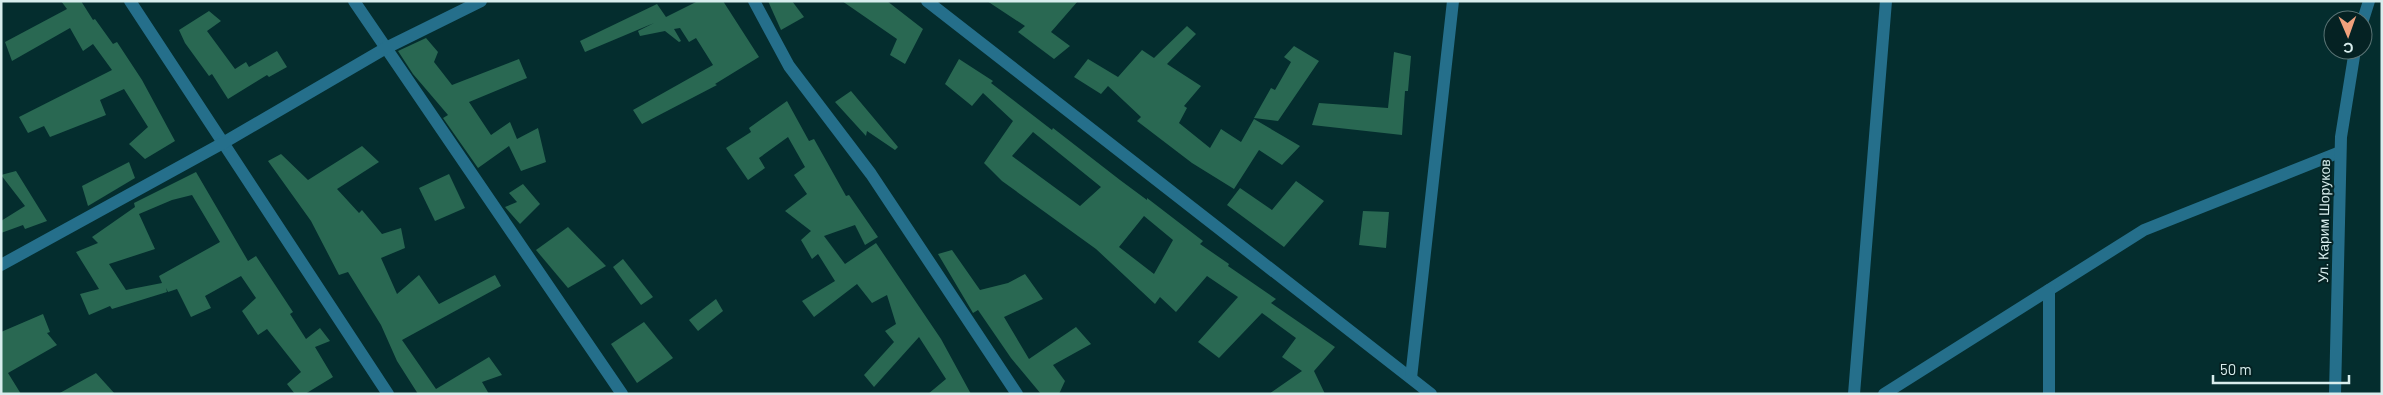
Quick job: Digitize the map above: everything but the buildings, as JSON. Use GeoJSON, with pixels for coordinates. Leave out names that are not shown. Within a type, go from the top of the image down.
{"type":"FeatureCollection","features":[{"type":"Feature","properties":{"kind":"street"},"geometry":{"type":"LineString","coordinates":[[130,1],[388,394]]}},
{"type":"Feature","properties":{"kind":"street"},"geometry":{"type":"LineString","coordinates":[[354,1],[622,394]]}},
{"type":"Feature","properties":{"kind":"street"},"geometry":{"type":"LineString","coordinates":[[1,265],[223,143],[386,48],[481,1]]}},
{"type":"Feature","properties":{"kind":"street"},"geometry":{"type":"LineString","coordinates":[[754,1],[789,66],[871,174],[1017,394]]}},
{"type":"Feature","properties":{"kind":"street"},"geometry":{"type":"LineString","coordinates":[[1411,378],[1452,1]]}},
{"type":"Feature","properties":{"kind":"street"},"geometry":{"type":"LineString","coordinates":[[1854,394],[1886,1]]}},
{"type":"Feature","properties":{"kind":"street"},"geometry":{"type":"LineString","coordinates":[[933,3],[1431,394]]}},
{"type":"Feature","properties":{"kind":"street","name":"Ул. Карим Шоруков"},"geometry":{"type":"LineString","coordinates":[[2335,394],[2340,152],[2353,60]]}},
{"type":"Feature","properties":{"kind":"street"},"geometry":{"type":"LineString","coordinates":[[1884,394],[2144,230],[2340,152]]}},
{"type":"Feature","properties":{"kind":"street"},"geometry":{"type":"LineString","coordinates":[[2049,290],[2049,394]]}}]}
